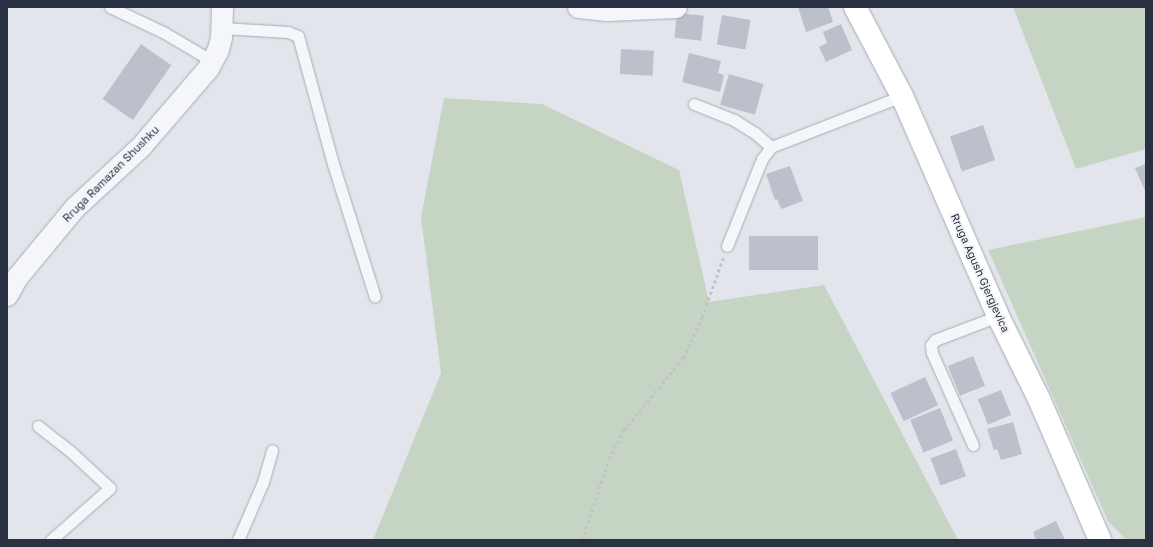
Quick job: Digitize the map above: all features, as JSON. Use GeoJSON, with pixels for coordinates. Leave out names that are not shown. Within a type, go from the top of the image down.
{"type":"FeatureCollection","features":[{"type":"Feature","properties":{"kind":"main road","name":"Rruga Agush Gjergjevica"},"geometry":{"type":"LineString","coordinates":[[855,7],[902,96],[998,316],[1039,399],[1100,540]]}},
{"type":"Feature","properties":{"kind":"street","name":"Rruga Ramazan Shushku"},"geometry":{"type":"LineString","coordinates":[[7,295],[17,277],[75,207],[141,146],[208,68],[218,49],[222,28],[222,7]]}},
{"type":"Feature","properties":{"kind":"street"},"geometry":{"type":"LineString","coordinates":[[578,7],[607,10],[676,7]]}},
{"type":"Feature","properties":{"kind":"lane"},"geometry":{"type":"LineString","coordinates":[[110,7],[163,32],[212,61]]}},
{"type":"Feature","properties":{"kind":"lane"},"geometry":{"type":"LineString","coordinates":[[222,28],[288,32],[298,36],[333,164],[375,297]]}},
{"type":"Feature","properties":{"kind":"lane"},"geometry":{"type":"LineString","coordinates":[[727,246],[762,159],[772,147],[902,96]]}},
{"type":"Feature","properties":{"kind":"lane"},"geometry":{"type":"LineString","coordinates":[[694,104],[734,120],[755,133],[772,147]]}},
{"type":"Feature","properties":{"kind":"lane"},"geometry":{"type":"LineString","coordinates":[[973,445],[932,352],[932,345],[935,340],[998,316]]}},
{"type":"Feature","properties":{"kind":"lane"},"geometry":{"type":"LineString","coordinates":[[38,426],[70,451],[110,488],[51,540]]}},
{"type":"Feature","properties":{"kind":"lane"},"geometry":{"type":"LineString","coordinates":[[238,540],[263,482],[272,450]]}},
{"type":"Feature","properties":{"kind":"path"},"geometry":{"type":"LineString","coordinates":[[582,540],[609,459],[624,430],[683,358],[702,317],[727,246]]}},
{"type":"Feature","properties":{"kind":"green space"},"geometry":{"type":"Polygon","coordinates":[[[1013,7],[1146,7],[1146,149],[1076,169],[1013,7]]]}},
{"type":"Feature","properties":{"kind":"green space"},"geometry":{"type":"Polygon","coordinates":[[[444,98],[542,104],[679,170],[709,302],[824,285],[958,540],[373,540],[441,373],[421,217],[444,98]]]}},
{"type":"Feature","properties":{"kind":"green space"},"geometry":{"type":"Polygon","coordinates":[[[1146,217],[1146,540],[1126,540],[1108,521],[988,250],[1146,217]]]}},
{"type":"Feature","properties":{"kind":"building"},"geometry":{"type":"Polygon","coordinates":[[[798,7],[828,7],[833,22],[806,32],[798,7]]]}},
{"type":"Feature","properties":{"kind":"building"},"geometry":{"type":"Polygon","coordinates":[[[677,13],[704,16],[701,41],[674,38],[677,13]]]}},
{"type":"Feature","properties":{"kind":"building"},"geometry":{"type":"Polygon","coordinates":[[[722,15],[751,20],[745,50],[717,45],[722,15]]]}},
{"type":"Feature","properties":{"kind":"building"},"geometry":{"type":"Polygon","coordinates":[[[841,24],[852,50],[826,62],[819,47],[827,43],[823,32],[841,24]]]}},
{"type":"Feature","properties":{"kind":"building"},"geometry":{"type":"Polygon","coordinates":[[[141,44],[171,65],[133,120],[103,99],[141,44]]]}},
{"type":"Feature","properties":{"kind":"building"},"geometry":{"type":"Polygon","coordinates":[[[621,49],[654,51],[653,76],[620,74],[621,49]]]}},
{"type":"Feature","properties":{"kind":"building"},"geometry":{"type":"Polygon","coordinates":[[[689,53],[721,61],[718,73],[724,75],[720,92],[682,82],[689,53]]]}},
{"type":"Feature","properties":{"kind":"building"},"geometry":{"type":"Polygon","coordinates":[[[729,74],[764,84],[755,115],[720,105],[729,74]]]}},
{"type":"Feature","properties":{"kind":"building"},"geometry":{"type":"Polygon","coordinates":[[[983,125],[995,160],[962,171],[950,136],[983,125]]]}},
{"type":"Feature","properties":{"kind":"building"},"geometry":{"type":"Polygon","coordinates":[[[1146,164],[1146,193],[1135,168],[1146,164]]]}},
{"type":"Feature","properties":{"kind":"building"},"geometry":{"type":"Polygon","coordinates":[[[790,166],[803,201],[781,209],[777,199],[775,200],[766,174],[790,166]]]}},
{"type":"Feature","properties":{"kind":"building"},"geometry":{"type":"Polygon","coordinates":[[[749,236],[818,236],[818,270],[749,270],[749,236]]]}},
{"type":"Feature","properties":{"kind":"building"},"geometry":{"type":"Polygon","coordinates":[[[973,356],[985,386],[960,396],[948,366],[973,356]]]}},
{"type":"Feature","properties":{"kind":"building"},"geometry":{"type":"Polygon","coordinates":[[[925,377],[938,405],[904,421],[891,393],[925,377]]]}},
{"type":"Feature","properties":{"kind":"building"},"geometry":{"type":"Polygon","coordinates":[[[1001,390],[1011,415],[988,424],[978,399],[1001,390]]]}},
{"type":"Feature","properties":{"kind":"building"},"geometry":{"type":"Polygon","coordinates":[[[940,408],[953,440],[923,452],[910,420],[940,408]]]}},
{"type":"Feature","properties":{"kind":"building"},"geometry":{"type":"Polygon","coordinates":[[[1013,422],[1022,454],[1001,460],[997,449],[994,450],[987,429],[1013,422]]]}},
{"type":"Feature","properties":{"kind":"building"},"geometry":{"type":"Polygon","coordinates":[[[956,449],[966,476],[941,485],[931,458],[956,449]]]}},
{"type":"Feature","properties":{"kind":"building"},"geometry":{"type":"Polygon","coordinates":[[[1056,521],[1065,540],[1036,540],[1033,532],[1056,521]]]}}]}
